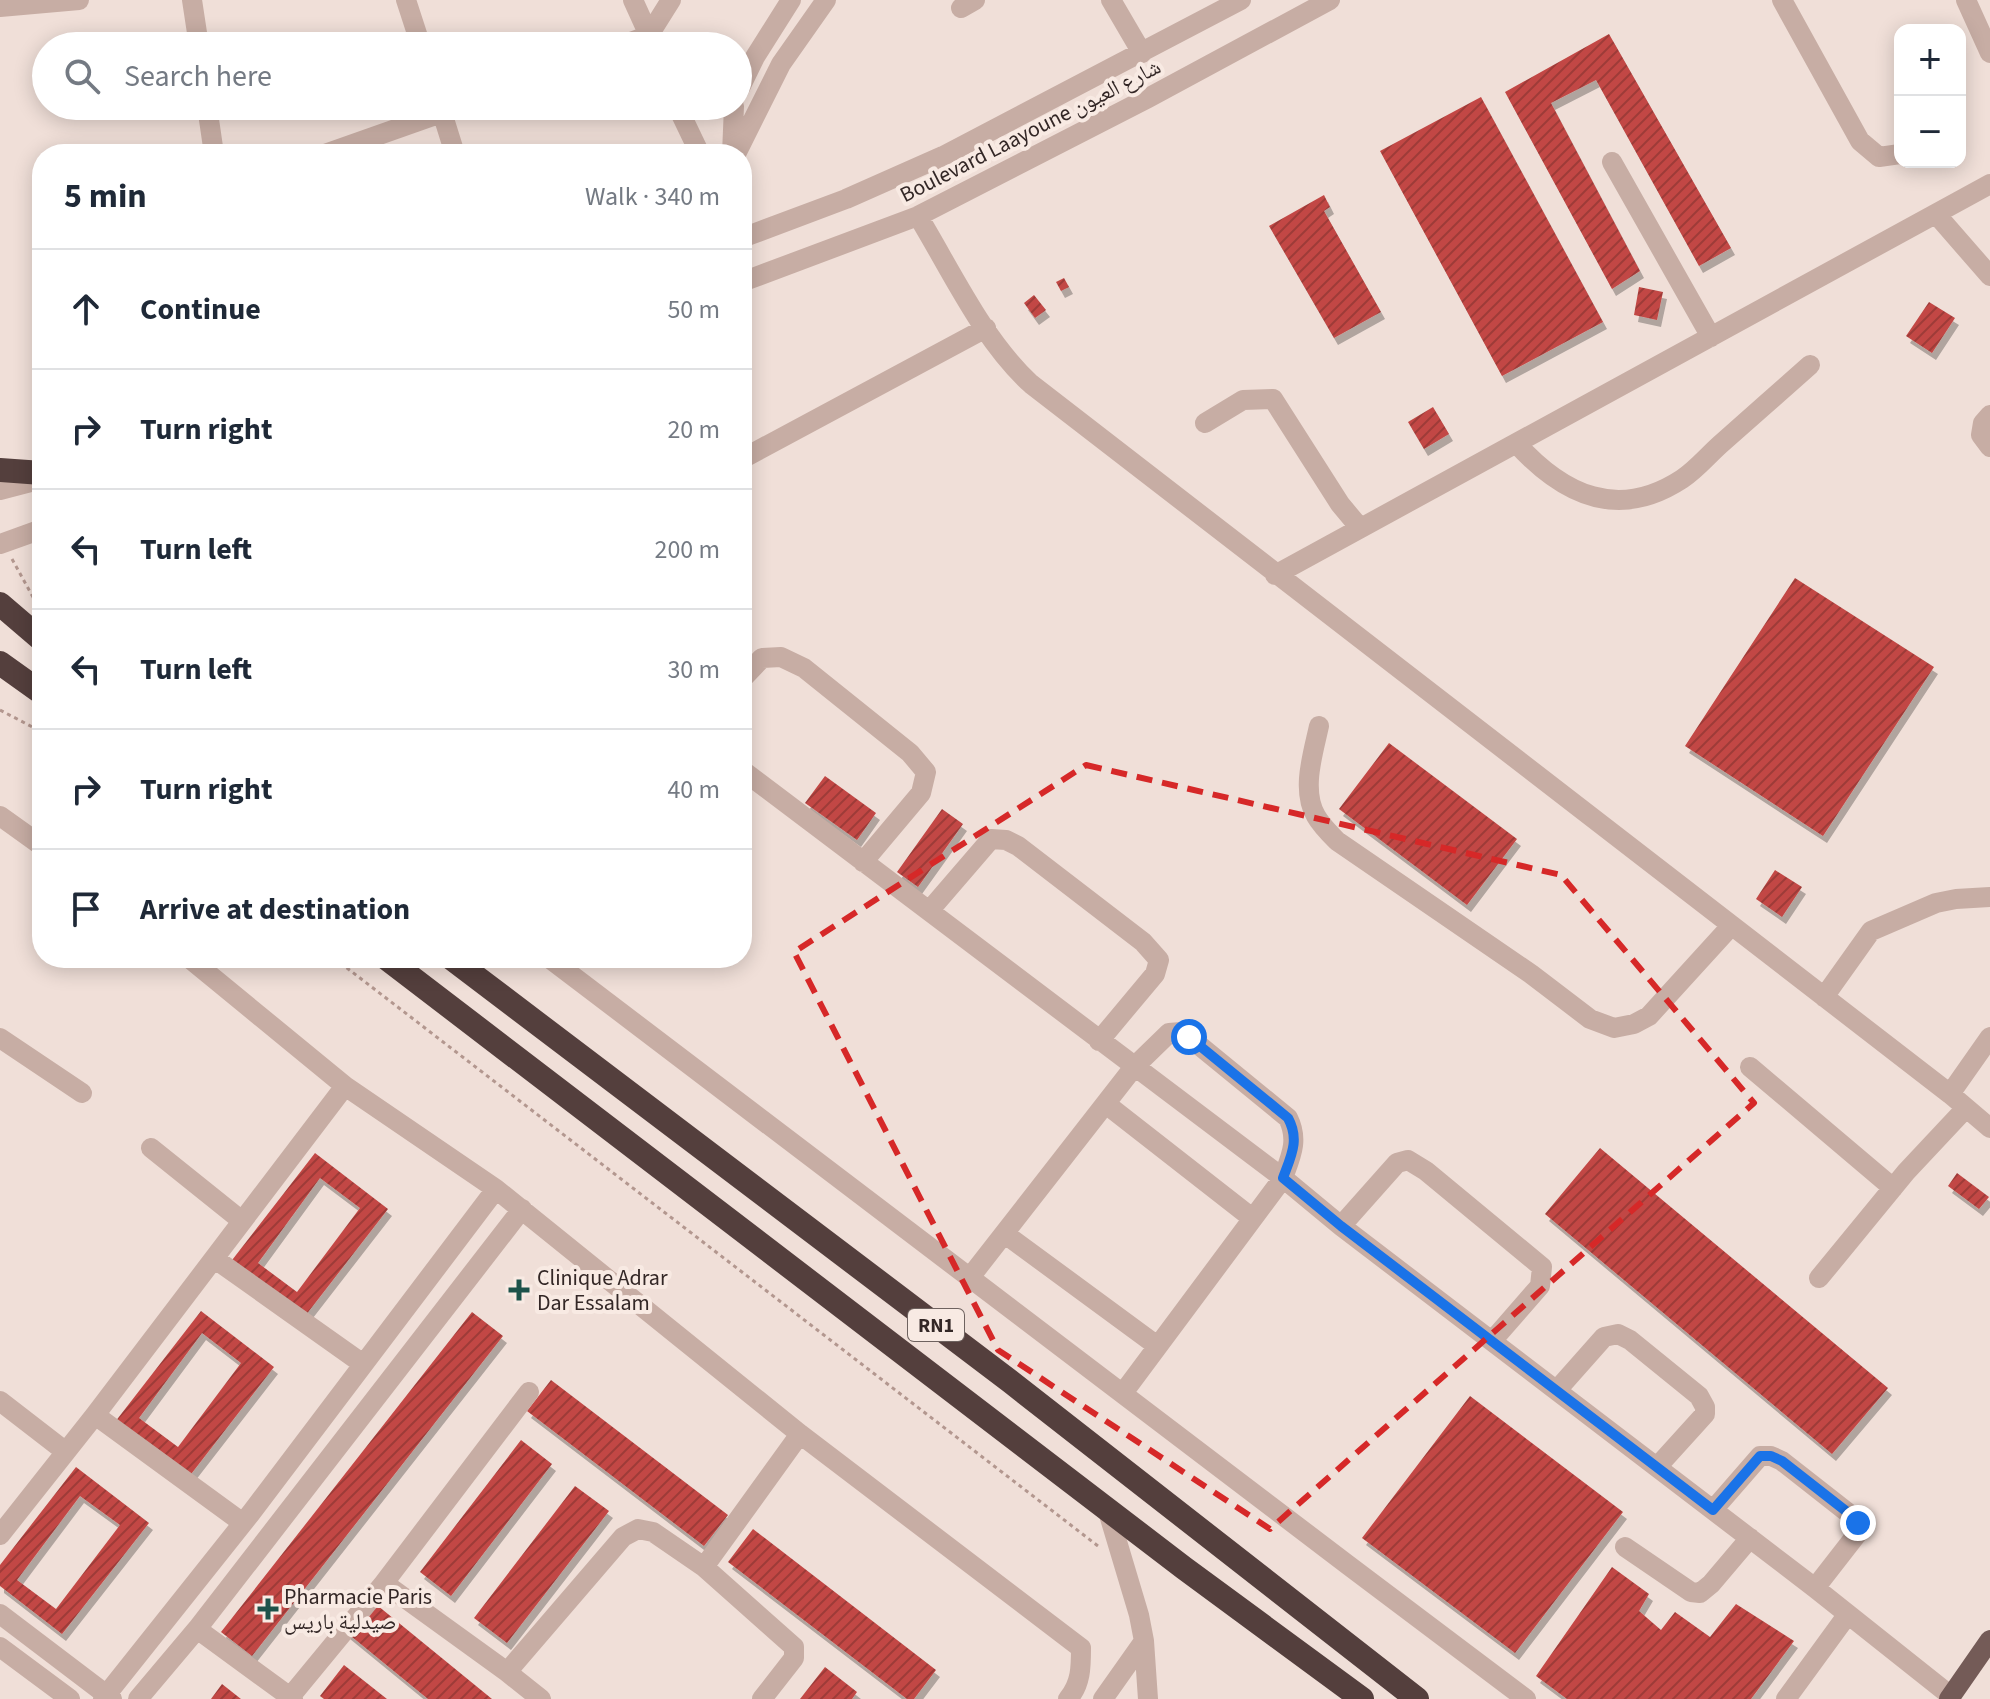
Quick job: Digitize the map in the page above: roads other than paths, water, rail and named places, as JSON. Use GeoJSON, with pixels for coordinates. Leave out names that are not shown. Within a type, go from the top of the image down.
{"type":"FeatureCollection","features":[{"type":"Feature","properties":{"kind":"highway"},"geometry":{"type":"LineString","coordinates":[[0,470],[32,475]]}},
{"type":"Feature","properties":{"kind":"highway"},"geometry":{"type":"LineString","coordinates":[[0,604],[32,631]]}},
{"type":"Feature","properties":{"kind":"highway"},"geometry":{"type":"LineString","coordinates":[[0,663],[32,687]]}},
{"type":"Feature","properties":{"kind":"highway"},"geometry":{"type":"LineString","coordinates":[[0,679],[32,691]]}},
{"type":"Feature","properties":{"kind":"highway","name":"RN1"},"geometry":{"type":"LineString","coordinates":[[399,968],[1184,1568],[1362,1699]]}},
{"type":"Feature","properties":{"kind":"highway","name":"RN1"},"geometry":{"type":"LineString","coordinates":[[464,968],[1011,1382],[1417,1699]]}},
{"type":"Feature","properties":{"kind":"main road"},"geometry":{"type":"LineString","coordinates":[[1950,1698],[1990,1640]]}},
{"type":"Feature","properties":{"kind":"street"},"geometry":{"type":"LineString","coordinates":[[0,7],[79,0]]}},
{"type":"Feature","properties":{"kind":"street"},"geometry":{"type":"LineString","coordinates":[[192,0],[197,32]]}},
{"type":"Feature","properties":{"kind":"street"},"geometry":{"type":"LineString","coordinates":[[406,0],[416,32]]}},
{"type":"Feature","properties":{"kind":"street"},"geometry":{"type":"LineString","coordinates":[[633,0],[647,32]]}},
{"type":"Feature","properties":{"kind":"street"},"geometry":{"type":"LineString","coordinates":[[655,32],[671,0]]}},
{"type":"Feature","properties":{"kind":"street"},"geometry":{"type":"LineString","coordinates":[[752,63],[791,0]]}},
{"type":"Feature","properties":{"kind":"street"},"geometry":{"type":"LineString","coordinates":[[752,120],[781,64],[826,0]]}},
{"type":"Feature","properties":{"kind":"street"},"geometry":{"type":"LineString","coordinates":[[1111,0],[1142,53]]}},
{"type":"Feature","properties":{"kind":"street","name":"Boulevard Laayoune شارع العيون"},"geometry":{"type":"LineString","coordinates":[[752,234],[846,199],[943,156],[1241,0]]}},
{"type":"Feature","properties":{"kind":"street","name":"Boulevard Laayoune شارع العيون"},"geometry":{"type":"LineString","coordinates":[[752,278],[918,216],[1330,0]]}},
{"type":"Feature","properties":{"kind":"street"},"geometry":{"type":"LineString","coordinates":[[1782,0],[1860,141],[1879,157],[1894,155]]}},
{"type":"Feature","properties":{"kind":"street"},"geometry":{"type":"LineString","coordinates":[[1966,0],[1990,53]]}},
{"type":"Feature","properties":{"kind":"street"},"geometry":{"type":"LineString","coordinates":[[209,120],[213,144]]}},
{"type":"Feature","properties":{"kind":"street"},"geometry":{"type":"LineString","coordinates":[[352,144],[416,120]]}},
{"type":"Feature","properties":{"kind":"street"},"geometry":{"type":"LineString","coordinates":[[450,120],[453,144]]}},
{"type":"Feature","properties":{"kind":"street"},"geometry":{"type":"LineString","coordinates":[[684,120],[695,144]]}},
{"type":"Feature","properties":{"kind":"street"},"geometry":{"type":"LineString","coordinates":[[734,120],[734,144]]}},
{"type":"Feature","properties":{"kind":"street"},"geometry":{"type":"LineString","coordinates":[[739,144],[752,120]]}},
{"type":"Feature","properties":{"kind":"street"},"geometry":{"type":"LineString","coordinates":[[1612,162],[1711,337]]}},
{"type":"Feature","properties":{"kind":"street"},"geometry":{"type":"LineString","coordinates":[[1275,575],[1990,184]]}},
{"type":"Feature","properties":{"kind":"street"},"geometry":{"type":"LineString","coordinates":[[1936,214],[1990,276]]}},
{"type":"Feature","properties":{"kind":"street"},"geometry":{"type":"LineString","coordinates":[[918,216],[1005,358],[1031,384],[1990,1128]]}},
{"type":"Feature","properties":{"kind":"street"},"geometry":{"type":"LineString","coordinates":[[752,454],[986,328]]}},
{"type":"Feature","properties":{"kind":"street"},"geometry":{"type":"LineString","coordinates":[[1516,443],[1535,464],[1579,493],[1627,501],[1656,492],[1681,479],[1810,365]]}},
{"type":"Feature","properties":{"kind":"street"},"geometry":{"type":"LineString","coordinates":[[1205,423],[1243,400],[1273,399],[1340,504],[1360,528]]}},
{"type":"Feature","properties":{"kind":"street"},"geometry":{"type":"LineString","coordinates":[[1990,415],[1983,423],[1981,435],[1990,447]]}},
{"type":"Feature","properties":{"kind":"street"},"geometry":{"type":"LineString","coordinates":[[0,490],[32,479]]}},
{"type":"Feature","properties":{"kind":"street"},"geometry":{"type":"LineString","coordinates":[[2,544],[32,533]]}},
{"type":"Feature","properties":{"kind":"street"},"geometry":{"type":"LineString","coordinates":[[752,668],[762,658],[781,657],[804,668],[910,753],[926,772],[921,793],[863,862]]}},
{"type":"Feature","properties":{"kind":"street"},"geometry":{"type":"LineString","coordinates":[[1319,726],[1311,763],[1309,798],[1317,818],[1337,841],[1531,974],[1590,1019],[1614,1028],[1634,1024],[1649,1016],[1731,926]]}},
{"type":"Feature","properties":{"kind":"street"},"geometry":{"type":"LineString","coordinates":[[752,778],[1283,1178],[1341,1226],[1815,1588],[1950,1698]]}},
{"type":"Feature","properties":{"kind":"street"},"geometry":{"type":"LineString","coordinates":[[0,816],[32,839]]}},
{"type":"Feature","properties":{"kind":"street"},"geometry":{"type":"LineString","coordinates":[[929,911],[991,839],[1006,840],[1018,846],[1143,942],[1159,960],[1155,974],[1099,1041]]}},
{"type":"Feature","properties":{"kind":"street"},"geometry":{"type":"LineString","coordinates":[[1824,997],[1871,931],[1936,903],[1990,897]]}},
{"type":"Feature","properties":{"kind":"street"},"geometry":{"type":"LineString","coordinates":[[201,968],[345,1086],[522,1209],[800,1434],[1081,1648],[1077,1689],[1068,1699]]}},
{"type":"Feature","properties":{"kind":"street"},"geometry":{"type":"LineString","coordinates":[[562,968],[1526,1699]]}},
{"type":"Feature","properties":{"kind":"street"},"geometry":{"type":"LineString","coordinates":[[971,1276],[1134,1067],[1169,1033],[1181,1032],[1189,1037],[1288,1118],[1294,1128],[1296,1143],[1283,1178],[1123,1393]]}},
{"type":"Feature","properties":{"kind":"street"},"geometry":{"type":"LineString","coordinates":[[1950,1094],[1990,1037]]}},
{"type":"Feature","properties":{"kind":"street"},"geometry":{"type":"LineString","coordinates":[[0,1038],[82,1093]]}},
{"type":"Feature","properties":{"kind":"street"},"geometry":{"type":"LineString","coordinates":[[1750,1067],[1893,1188]]}},
{"type":"Feature","properties":{"kind":"street"},"geometry":{"type":"LineString","coordinates":[[0,1535],[345,1086]]}},
{"type":"Feature","properties":{"kind":"street"},"geometry":{"type":"LineString","coordinates":[[1106,1104],[1252,1218]]}},
{"type":"Feature","properties":{"kind":"street"},"geometry":{"type":"LineString","coordinates":[[1819,1278],[1893,1188],[1966,1108]]}},
{"type":"Feature","properties":{"kind":"street"},"geometry":{"type":"LineString","coordinates":[[151,1148],[242,1221]]}},
{"type":"Feature","properties":{"kind":"street"},"geometry":{"type":"LineString","coordinates":[[1341,1226],[1397,1163],[1408,1160],[1426,1171],[1542,1267],[1540,1286],[1492,1341]]}},
{"type":"Feature","properties":{"kind":"street"},"geometry":{"type":"LineString","coordinates":[[0,1614],[107,1698],[496,1189]]}},
{"type":"Feature","properties":{"kind":"street"},"geometry":{"type":"LineString","coordinates":[[138,1699],[197,1629],[522,1209]]}},
{"type":"Feature","properties":{"kind":"street"},"geometry":{"type":"LineString","coordinates":[[1005,1234],[1156,1345]]}},
{"type":"Feature","properties":{"kind":"street"},"geometry":{"type":"LineString","coordinates":[[215,1259],[363,1364]]}},
{"type":"Feature","properties":{"kind":"street"},"geometry":{"type":"LineString","coordinates":[[1557,1390],[1604,1337],[1618,1334],[1630,1340],[1699,1396],[1705,1407],[1705,1414],[1657,1467]]}},
{"type":"Feature","properties":{"kind":"street"},"geometry":{"type":"LineString","coordinates":[[197,1629],[291,1698],[384,1583],[529,1392]]}},
{"type":"Feature","properties":{"kind":"street"},"geometry":{"type":"LineString","coordinates":[[0,1401],[66,1452]]}},
{"type":"Feature","properties":{"kind":"street"},"geometry":{"type":"LineString","coordinates":[[95,1415],[243,1523]]}},
{"type":"Feature","properties":{"kind":"street"},"geometry":{"type":"LineString","coordinates":[[704,1567],[800,1434]]}},
{"type":"Feature","properties":{"kind":"street"},"geometry":{"type":"LineString","coordinates":[[1713,1510],[1760,1456],[1771,1456],[1782,1461],[1858,1523],[1857,1534],[1815,1588]]}},
{"type":"Feature","properties":{"kind":"street"},"geometry":{"type":"LineString","coordinates":[[1107,1508],[1127,1568],[1144,1641],[1148,1699]]}},
{"type":"Feature","properties":{"kind":"street"},"geometry":{"type":"LineString","coordinates":[[507,1672],[623,1537],[638,1529],[653,1532],[704,1567],[794,1647],[794,1658],[762,1699]]}},
{"type":"Feature","properties":{"kind":"street"},"geometry":{"type":"LineString","coordinates":[[1625,1547],[1691,1592],[1700,1593],[1750,1538]]}},
{"type":"Feature","properties":{"kind":"street"},"geometry":{"type":"LineString","coordinates":[[384,1583],[541,1699]]}},
{"type":"Feature","properties":{"kind":"street"},"geometry":{"type":"LineString","coordinates":[[1786,1699],[1848,1614]]}},
{"type":"Feature","properties":{"kind":"street"},"geometry":{"type":"LineString","coordinates":[[1103,1699],[1144,1641]]}},
{"type":"Feature","properties":{"kind":"street"},"geometry":{"type":"LineString","coordinates":[[0,1647],[70,1699]]}},
{"type":"Feature","properties":{"kind":"place","name":"Clinique Adrar Dar Essalam"},"geometry":{"type":"Point","coordinates":[519,1290]}},
{"type":"Feature","properties":{"kind":"place","name":"Pharmacie Paris صيدلية باريس"},"geometry":{"type":"Point","coordinates":[268,1609]}}]}
